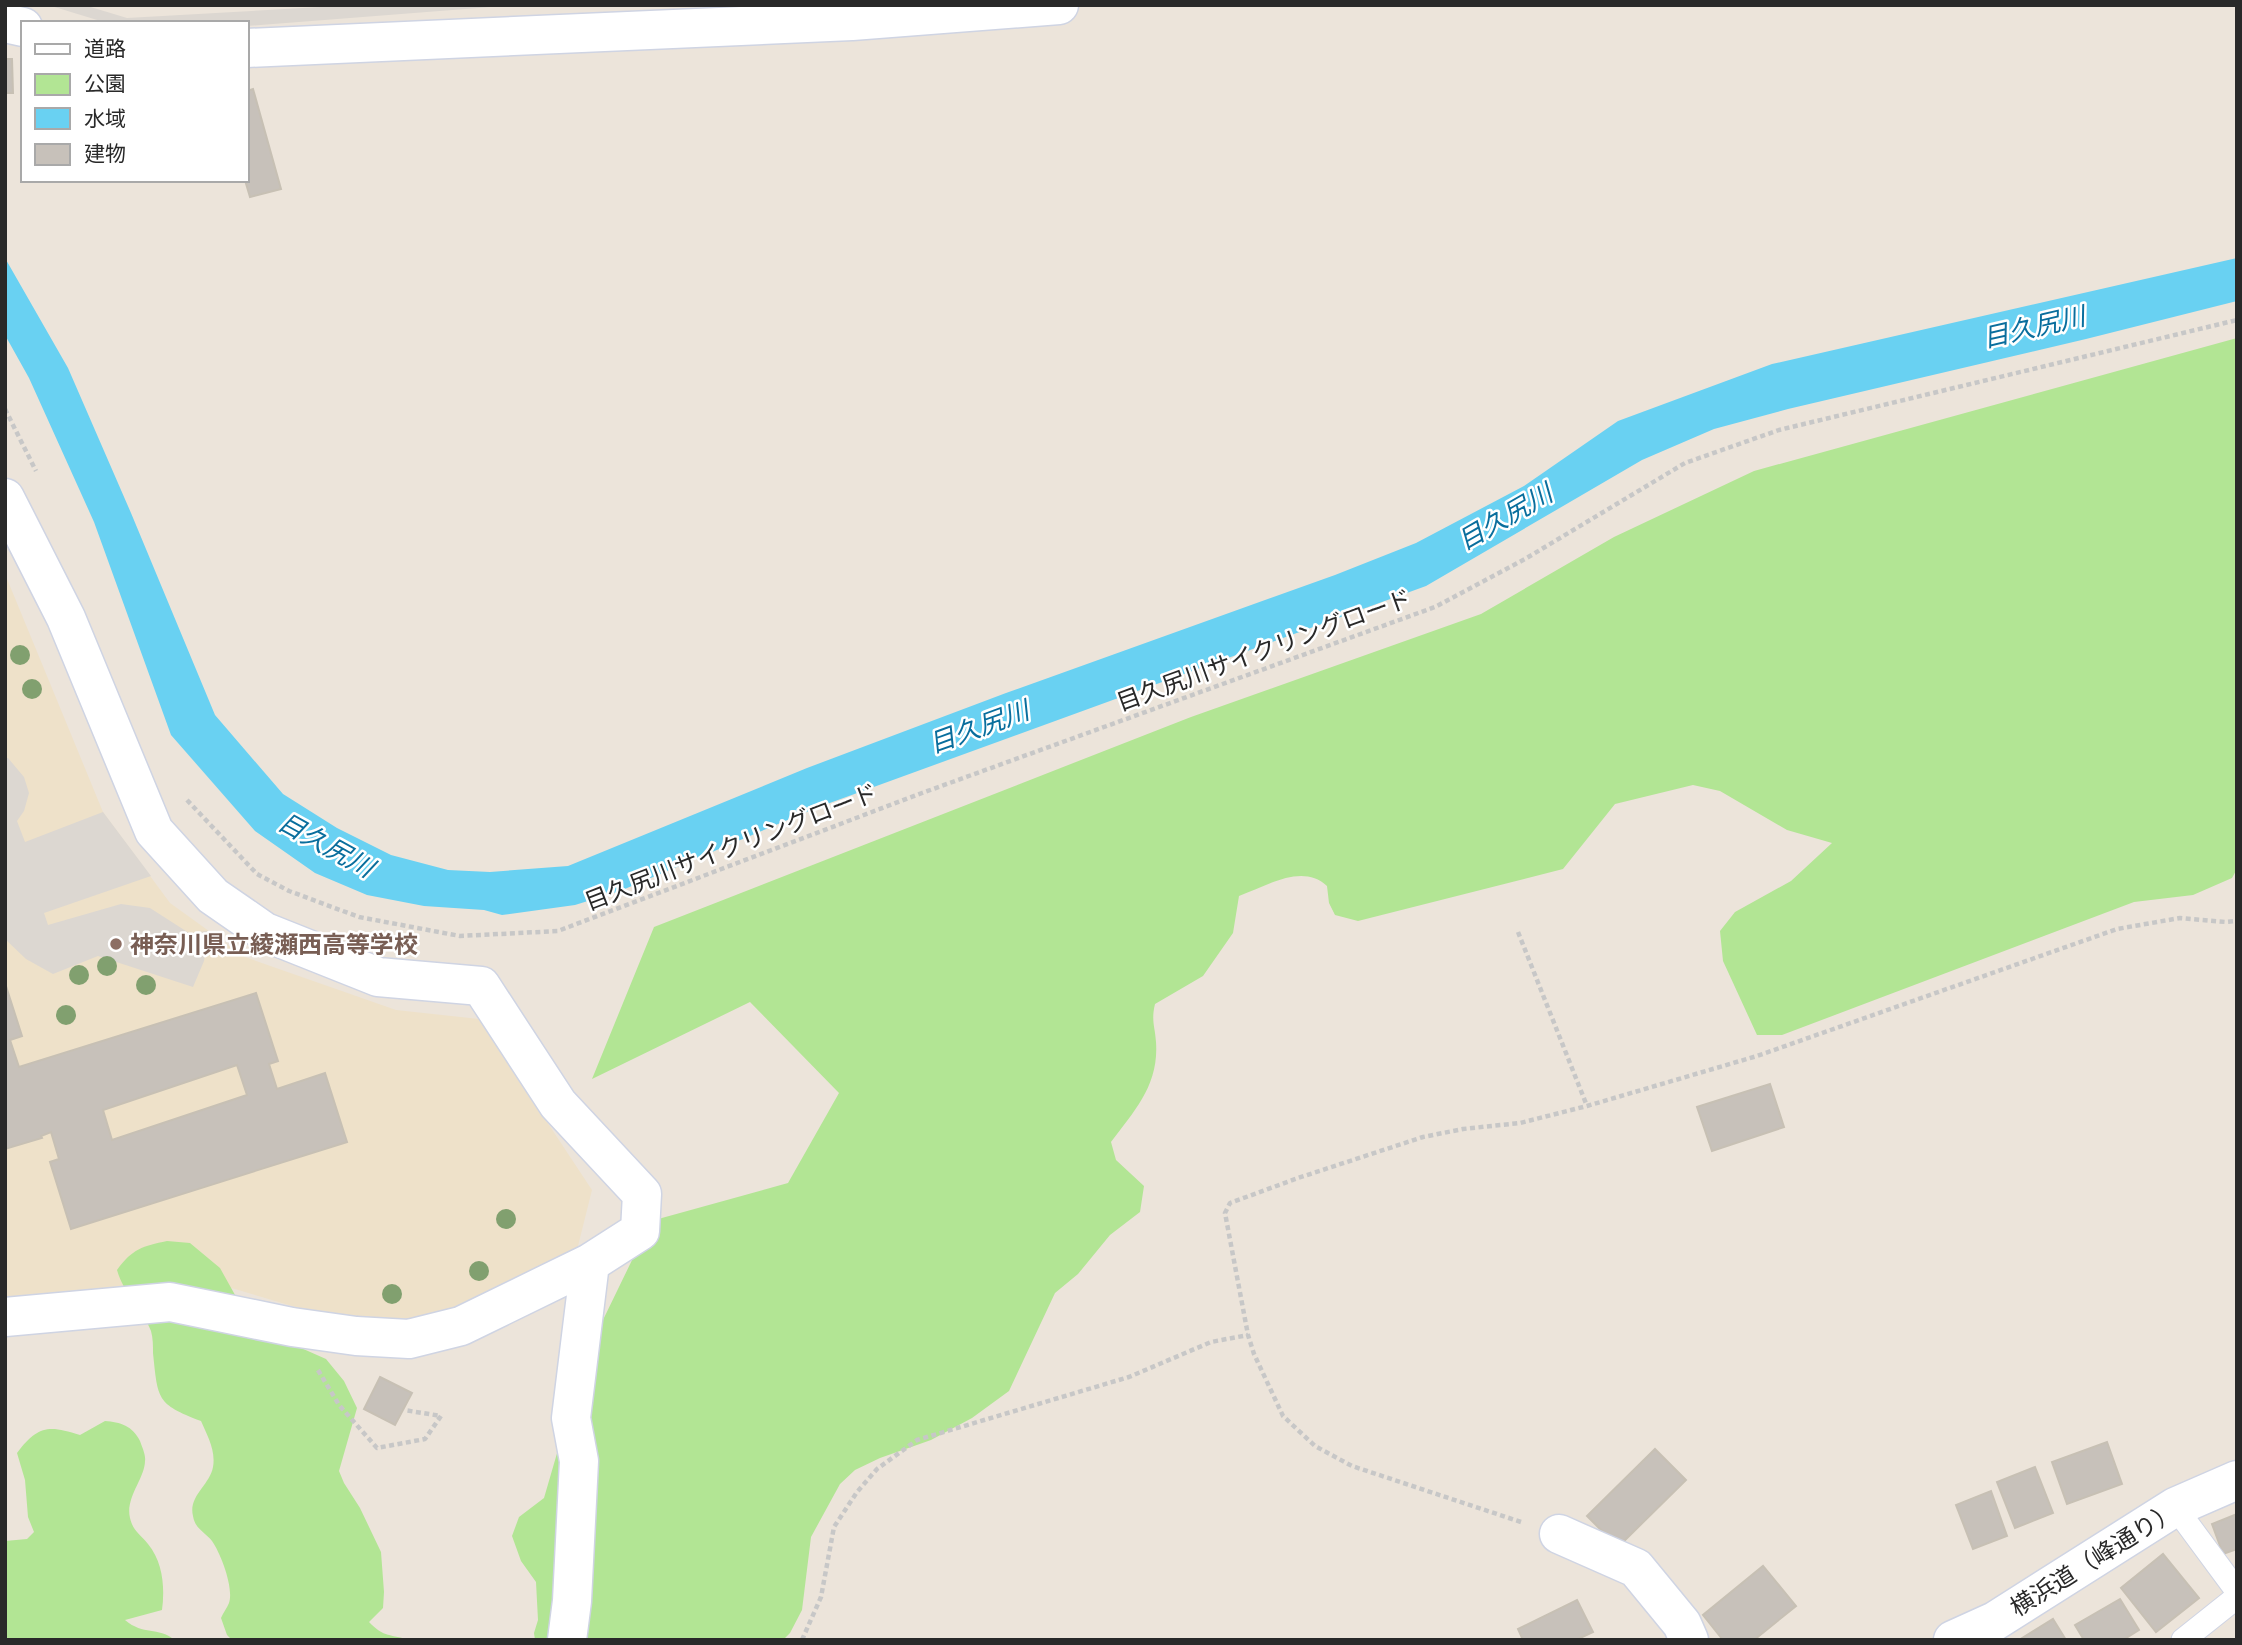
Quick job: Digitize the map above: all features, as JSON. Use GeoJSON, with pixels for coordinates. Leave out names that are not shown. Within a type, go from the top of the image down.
{"type":"FeatureCollection","features":[{"type":"Feature","properties":{"kind":"street"},"geometry":{"type":"LineString","coordinates":[[248,48],[852,21],[1059,5]]}},
{"type":"Feature","properties":{"kind":"street"},"geometry":{"type":"LineString","coordinates":[[5,498],[66,618],[154,831],[213,896],[265,932],[379,977],[481,986],[558,1104],[642,1194],[640,1231],[590,1263],[461,1326],[409,1339],[356,1336],[292,1327],[170,1301],[5,1317]]}},
{"type":"Feature","properties":{"kind":"street"},"geometry":{"type":"LineString","coordinates":[[567,1640],[572,1601],[579,1461],[571,1418],[590,1263]]}},
{"type":"Feature","properties":{"kind":"street","name":"横浜道（峰通り）"},"geometry":{"type":"LineString","coordinates":[[1953,1640],[1995,1621],[2175,1507],[2237,1480]]}},
{"type":"Feature","properties":{"kind":"street"},"geometry":{"type":"LineString","coordinates":[[1559,1534],[1636,1568],[1682,1624],[1689,1640]]}},
{"type":"Feature","properties":{"kind":"lane"},"geometry":{"type":"LineString","coordinates":[[2175,1507],[2237,1591]]}},
{"type":"Feature","properties":{"kind":"lane"},"geometry":{"type":"LineString","coordinates":[[2183,1640],[2237,1597]]}},
{"type":"Feature","properties":{"kind":"path","name":"目久尻川サイクリングロード"},"geometry":{"type":"LineString","coordinates":[[289,891],[359,917],[460,936],[558,931],[935,788],[1435,607],[1525,559],[1685,463],[1779,430],[2237,320]]}},
{"type":"Feature","properties":{"kind":"path"},"geometry":{"type":"LineString","coordinates":[[1559,1534],[1352,1466],[1315,1446],[1283,1416],[1248,1335],[1225,1213],[1230,1203],[1423,1138],[1463,1129],[1520,1123],[1770,1052],[2117,929],[2180,918],[2226,922],[2237,920]]}},
{"type":"Feature","properties":{"kind":"path"},"geometry":{"type":"LineString","coordinates":[[1518,932],[1587,1106]]}},
{"type":"Feature","properties":{"kind":"path"},"geometry":{"type":"LineString","coordinates":[[292,1327],[339,1405],[377,1447],[425,1439],[441,1416],[404,1409]]}},
{"type":"Feature","properties":{"kind":"path"},"geometry":{"type":"LineString","coordinates":[[802,1640],[821,1597],[834,1527],[857,1492],[877,1469],[917,1440],[1129,1377],[1211,1342],[1248,1335]]}},
{"type":"Feature","properties":{"kind":"shaded area"},"geometry":{"type":"Polygon","coordinates":[[[48,5],[84,5],[127,18],[355,5],[515,5],[248,26],[248,21],[100,21],[48,5]]]}},
{"type":"Feature","properties":{"kind":"shaded area","name":"神奈川県立綾瀬西高等学校"},"geometry":{"type":"Polygon","coordinates":[[[5,574],[103,812],[170,903],[245,957],[396,1010],[479,1019],[592,1190],[576,1254],[460,1314],[350,1323],[218,1284],[79,1290],[5,1303],[5,574]]]}},
{"type":"Feature","properties":{"kind":"shaded area"},"geometry":{"type":"Polygon","coordinates":[[[5,758],[8,758],[24,777],[29,793],[24,811],[17,821],[25,842],[103,812],[151,876],[44,913],[48,925],[121,904],[150,908],[189,933],[209,931],[204,961],[193,987],[98,956],[53,974],[26,959],[5,939],[5,758]]]}},
{"type":"Feature","properties":{"kind":"green space"},"geometry":{"type":"Polygon","coordinates":[[[2237,338],[2237,869],[2232,878],[2193,895],[2134,902],[1782,1035],[1757,1035],[1723,961],[1720,931],[1735,912],[1791,881],[1832,843],[1787,830],[1720,791],[1693,785],[1615,804],[1563,869],[1358,921],[1335,915],[1329,903],[1327,886],[1307,876],[1273,882],[1239,896],[1233,933],[1203,976],[1155,1004],[1154,1071],[1144,1096],[1111,1142],[1116,1160],[1144,1186],[1140,1212],[1110,1235],[1078,1274],[1055,1293],[1009,1391],[972,1418],[931,1440],[855,1470],[840,1484],[811,1537],[802,1610],[790,1633],[783,1640],[535,1640],[538,1620],[536,1582],[521,1561],[512,1536],[519,1517],[544,1498],[585,1357],[651,1221],[788,1183],[839,1093],[750,1002],[592,1079],[654,927],[1191,717],[1481,614],[1614,537],[1754,471],[2237,338]]]}},
{"type":"Feature","properties":{"kind":"green space"},"geometry":{"type":"Polygon","coordinates":[[[167,1241],[190,1243],[220,1268],[249,1320],[283,1340],[326,1359],[344,1381],[357,1408],[339,1471],[381,1552],[383,1608],[369,1622],[384,1633],[410,1640],[232,1640],[227,1635],[221,1618],[230,1597],[226,1571],[212,1541],[196,1524],[192,1509],[196,1496],[213,1467],[210,1443],[201,1421],[175,1410],[162,1398],[156,1381],[151,1331],[124,1287],[117,1270],[128,1257],[139,1250],[167,1241]]]}},
{"type":"Feature","properties":{"kind":"green space"},"geometry":{"type":"Polygon","coordinates":[[[105,1421],[130,1428],[143,1448],[144,1468],[130,1503],[130,1518],[157,1559],[163,1584],[162,1610],[125,1620],[138,1628],[162,1633],[175,1640],[5,1640],[5,1541],[27,1539],[34,1532],[28,1517],[25,1480],[17,1453],[38,1432],[52,1429],[80,1435],[105,1421]]]}},
{"type":"Feature","properties":{"kind":"water","name":"目久尻川"},"geometry":{"type":"Polygon","coordinates":[[[5,258],[68,368],[215,715],[283,794],[337,828],[391,855],[448,870],[490,872],[568,866],[807,768],[1416,543],[1524,486],[1618,421],[1772,364],[2237,258],[2237,301],[1714,429],[1642,460],[1426,586],[816,808],[620,891],[575,905],[502,915],[484,910],[424,906],[367,895],[315,873],[255,831],[171,735],[94,522],[29,378],[5,335],[5,258]]]}},
{"type":"Feature","properties":{"kind":"building"},"geometry":{"type":"Polygon","coordinates":[[[5,59],[12,59],[13,93],[5,93],[5,59]]]}},
{"type":"Feature","properties":{"kind":"building"},"geometry":{"type":"Polygon","coordinates":[[[253,89],[281,189],[250,197],[246,182],[248,182],[248,91],[253,89]]]}},
{"type":"Feature","properties":{"kind":"building"},"geometry":{"type":"Polygon","coordinates":[[[5,983],[22,1036],[10,1040],[19,1067],[256,993],[278,1061],[269,1064],[277,1089],[325,1073],[347,1142],[71,1229],[50,1162],[59,1159],[51,1132],[41,1136],[42,1138],[5,1149],[5,983]],[[237,1065],[103,1110],[112,1140],[247,1095],[237,1065]]]}},
{"type":"Feature","properties":{"kind":"building"},"geometry":{"type":"Polygon","coordinates":[[[1770,1084],[1784,1127],[1712,1151],[1697,1107],[1770,1084]]]}},
{"type":"Feature","properties":{"kind":"building"},"geometry":{"type":"Polygon","coordinates":[[[380,1377],[412,1393],[395,1425],[364,1409],[380,1377]]]}},
{"type":"Feature","properties":{"kind":"building"},"geometry":{"type":"Polygon","coordinates":[[[2107,1442],[2122,1484],[2067,1504],[2052,1462],[2107,1442]]]}},
{"type":"Feature","properties":{"kind":"building"},"geometry":{"type":"Polygon","coordinates":[[[1655,1449],[1686,1480],[1618,1547],[1587,1516],[1655,1449]]]}},
{"type":"Feature","properties":{"kind":"building"},"geometry":{"type":"Polygon","coordinates":[[[2035,1467],[2053,1513],[2015,1528],[1997,1482],[2035,1467]]]}},
{"type":"Feature","properties":{"kind":"building"},"geometry":{"type":"Polygon","coordinates":[[[1991,1491],[2007,1536],[1973,1549],[1956,1505],[1991,1491]]]}},
{"type":"Feature","properties":{"kind":"building"},"geometry":{"type":"Polygon","coordinates":[[[2237,1514],[2237,1549],[2223,1554],[2212,1524],[2237,1514]]]}},
{"type":"Feature","properties":{"kind":"building"},"geometry":{"type":"Polygon","coordinates":[[[2163,1554],[2199,1598],[2156,1632],[2121,1588],[2163,1554]]]}},
{"type":"Feature","properties":{"kind":"building"},"geometry":{"type":"Polygon","coordinates":[[[1763,1566],[1796,1606],[1754,1640],[1723,1640],[1703,1615],[1763,1566]]]}},
{"type":"Feature","properties":{"kind":"building"},"geometry":{"type":"Polygon","coordinates":[[[2120,1599],[2139,1630],[2123,1640],[2084,1640],[2075,1625],[2120,1599]]]}},
{"type":"Feature","properties":{"kind":"building"},"geometry":{"type":"Polygon","coordinates":[[[1577,1600],[1593,1632],[1576,1640],[1523,1640],[1518,1629],[1577,1600]]]}},
{"type":"Feature","properties":{"kind":"building"},"geometry":{"type":"Polygon","coordinates":[[[2053,1619],[2066,1640],[2019,1640],[2053,1619]]]}},
{"type":"Feature","properties":{"kind":"place","name":"神奈川県立綾瀬西高等学校"},"geometry":{"type":"Point","coordinates":[116,944]}}]}
